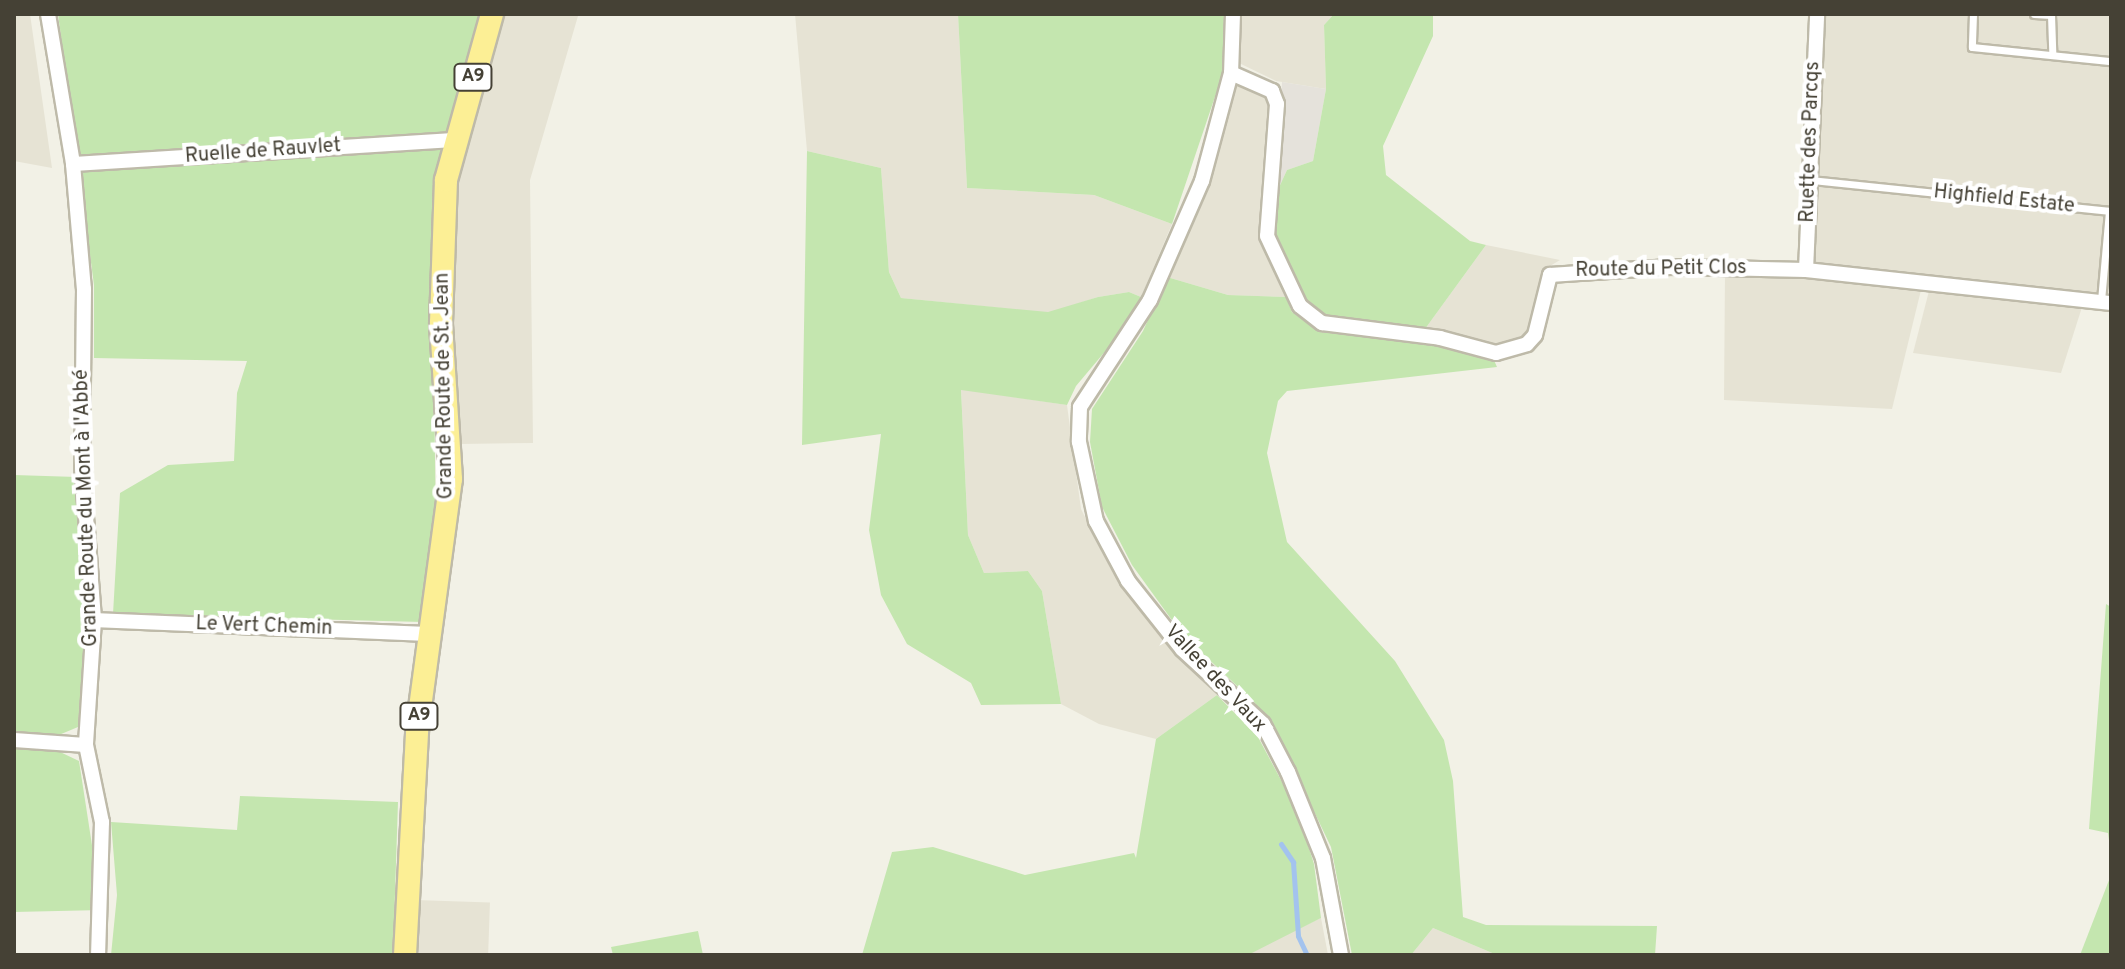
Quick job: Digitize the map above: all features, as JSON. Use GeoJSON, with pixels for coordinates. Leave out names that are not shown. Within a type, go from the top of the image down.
{"type":"FeatureCollection","features":[{"type":"Feature","properties":{"kind":"main road","name":"Grande Route de St. Jean"},"geometry":{"type":"LineString","coordinates":[[405,955],[417,730],[433,634],[451,479],[441,323],[442,228],[454,140],[492,14]]}},
{"type":"Feature","properties":{"kind":"street","name":"Grande Route du Mont à l'Abbé"},"geometry":{"type":"LineString","coordinates":[[48,14],[73,164],[84,289],[82,466],[94,620],[86,745],[102,822],[98,955]]}},
{"type":"Feature","properties":{"kind":"street","name":"Vallee des Vaux"},"geometry":{"type":"LineString","coordinates":[[1233,14],[1231,73],[1202,181],[1150,300],[1080,407],[1079,442],[1096,521],[1128,581],[1182,649],[1263,724],[1288,772],[1323,858],[1341,955]]}},
{"type":"Feature","properties":{"kind":"street","name":"Ruette des Parcqs"},"geometry":{"type":"LineString","coordinates":[[1806,270],[1817,14]]}},
{"type":"Feature","properties":{"kind":"street","name":"Route du Petit Clos"},"geometry":{"type":"LineString","coordinates":[[1231,73],[1272,91],[1277,104],[1267,236],[1300,306],[1322,323],[1440,338],[1496,353],[1527,344],[1535,335],[1547,283],[1558,272],[1806,270],[2106,302]]}},
{"type":"Feature","properties":{"kind":"street","name":"Ruelle de Rauvlet"},"geometry":{"type":"LineString","coordinates":[[73,164],[454,140]]}},
{"type":"Feature","properties":{"kind":"street","name":"Le Vert Chemin"},"geometry":{"type":"LineString","coordinates":[[94,620],[433,634]]}},
{"type":"Feature","properties":{"kind":"street"},"geometry":{"type":"LineString","coordinates":[[14,740],[86,745]]}},
{"type":"Feature","properties":{"kind":"lane"},"geometry":{"type":"LineString","coordinates":[[1973,14],[1972,47],[2052,52],[2111,61]]}},
{"type":"Feature","properties":{"kind":"lane"},"geometry":{"type":"LineString","coordinates":[[2034,14],[2051,15],[2052,52]]}},
{"type":"Feature","properties":{"kind":"lane","name":"Highfield Estate"},"geometry":{"type":"LineString","coordinates":[[1809,180],[2109,211],[2106,302]]}},
{"type":"Feature","properties":{"kind":"shaded area"},"geometry":{"type":"Polygon","coordinates":[[[14,14],[30,14],[52,168],[14,161],[14,14]]]}},
{"type":"Feature","properties":{"kind":"shaded area"},"geometry":{"type":"Polygon","coordinates":[[[505,14],[602,14],[578,16],[530,180],[533,443],[459,444],[451,265],[458,178],[467,130],[505,14]]]}},
{"type":"Feature","properties":{"kind":"shaded area"},"geometry":{"type":"Polygon","coordinates":[[[795,14],[958,14],[967,188],[1094,195],[1172,224],[1141,297],[1129,292],[1098,297],[1049,313],[901,298],[889,272],[881,168],[807,151],[795,14]]]}},
{"type":"Feature","properties":{"kind":"shaded area"},"geometry":{"type":"Polygon","coordinates":[[[1241,14],[1334,14],[1324,25],[1326,89],[1276,81],[1239,63],[1241,14]]]}},
{"type":"Feature","properties":{"kind":"shaded area"},"geometry":{"type":"Polygon","coordinates":[[[1822,14],[2111,14],[2111,296],[1811,262],[1822,14]]]}},
{"type":"Feature","properties":{"kind":"shaded area"},"geometry":{"type":"Polygon","coordinates":[[[1282,82],[1326,89],[1313,161],[1287,170],[1276,194],[1282,82]]]}},
{"type":"Feature","properties":{"kind":"shaded area"},"geometry":{"type":"Polygon","coordinates":[[[1234,83],[1268,96],[1272,107],[1261,237],[1286,297],[1228,295],[1167,277],[1234,83]]]}},
{"type":"Feature","properties":{"kind":"shaded area"},"geometry":{"type":"Polygon","coordinates":[[[1486,245],[1560,260],[1545,269],[1531,329],[1523,338],[1496,347],[1425,329],[1486,245]]]}},
{"type":"Feature","properties":{"kind":"shaded area"},"geometry":{"type":"Polygon","coordinates":[[[1725,272],[1921,290],[1892,409],[1724,400],[1725,272]]]}},
{"type":"Feature","properties":{"kind":"shaded area"},"geometry":{"type":"Polygon","coordinates":[[[1929,291],[2083,304],[2061,373],[1913,353],[1929,291]]]}},
{"type":"Feature","properties":{"kind":"shaded area"},"geometry":{"type":"Polygon","coordinates":[[[961,389],[1067,405],[1081,509],[1113,573],[1217,695],[1156,739],[1099,724],[1061,704],[1042,591],[1028,571],[984,573],[968,535],[961,389]]]}},
{"type":"Feature","properties":{"kind":"shaded area"},"geometry":{"type":"Polygon","coordinates":[[[415,900],[490,903],[488,955],[413,955],[415,900]]]}},
{"type":"Feature","properties":{"kind":"shaded area"},"geometry":{"type":"Polygon","coordinates":[[[1321,918],[1328,955],[1248,955],[1252,951],[1321,918]]]}},
{"type":"Feature","properties":{"kind":"shaded area"},"geometry":{"type":"Polygon","coordinates":[[[1433,928],[1497,955],[1411,955],[1433,928]]]}},
{"type":"Feature","properties":{"kind":"green space"},"geometry":{"type":"Polygon","coordinates":[[[58,14],[482,14],[442,154],[432,240],[436,531],[423,622],[113,614],[120,493],[168,465],[234,461],[237,393],[247,361],[94,358],[94,285],[58,14]]]}},
{"type":"Feature","properties":{"kind":"green space"},"geometry":{"type":"Polygon","coordinates":[[[958,14],[1224,14],[1223,73],[1172,224],[1094,195],[967,188],[958,14]]]}},
{"type":"Feature","properties":{"kind":"green space"},"geometry":{"type":"Polygon","coordinates":[[[1334,14],[1433,14],[1433,36],[1383,146],[1386,175],[1470,241],[1486,245],[1425,329],[1323,318],[1306,305],[1274,234],[1276,194],[1287,170],[1313,161],[1326,89],[1324,25],[1334,14]]]}},
{"type":"Feature","properties":{"kind":"green space"},"geometry":{"type":"Polygon","coordinates":[[[807,151],[881,168],[889,272],[901,298],[1048,312],[1098,297],[1129,292],[1141,297],[1129,323],[1076,386],[1067,405],[961,390],[968,535],[984,573],[1028,571],[1042,591],[1061,704],[981,705],[971,683],[907,644],[881,595],[869,530],[881,434],[802,445],[807,151]]]}},
{"type":"Feature","properties":{"kind":"green space"},"geometry":{"type":"Polygon","coordinates":[[[1167,277],[1228,295],[1286,297],[1292,312],[1320,332],[1436,344],[1493,358],[1497,367],[1287,391],[1278,401],[1267,453],[1287,542],[1395,661],[1444,740],[1453,781],[1463,917],[1486,925],[1657,926],[1655,955],[1497,955],[1433,928],[1411,955],[1352,955],[1331,847],[1277,734],[1254,702],[1182,634],[1132,565],[1102,507],[1090,442],[1092,409],[1143,331],[1167,277]]]}},
{"type":"Feature","properties":{"kind":"green space"},"geometry":{"type":"Polygon","coordinates":[[[14,475],[77,477],[86,614],[78,727],[54,737],[14,734],[14,475]]]}},
{"type":"Feature","properties":{"kind":"green space"},"geometry":{"type":"Polygon","coordinates":[[[2106,604],[2111,607],[2111,855],[2108,833],[2089,829],[2106,604]]]}},
{"type":"Feature","properties":{"kind":"green space"},"geometry":{"type":"Polygon","coordinates":[[[1217,695],[1258,737],[1297,810],[1314,864],[1321,918],[1248,955],[862,955],[892,852],[933,847],[1025,875],[1134,853],[1136,858],[1156,739],[1217,695]]]}},
{"type":"Feature","properties":{"kind":"green space"},"geometry":{"type":"Polygon","coordinates":[[[14,748],[58,751],[79,761],[102,910],[14,912],[14,748]]]}},
{"type":"Feature","properties":{"kind":"green space"},"geometry":{"type":"Polygon","coordinates":[[[240,796],[398,802],[393,955],[111,955],[117,895],[111,822],[237,830],[240,796]]]}},
{"type":"Feature","properties":{"kind":"green space"},"geometry":{"type":"Polygon","coordinates":[[[2111,875],[2111,955],[2080,955],[2111,875]]]}},
{"type":"Feature","properties":{"kind":"green space"},"geometry":{"type":"Polygon","coordinates":[[[698,931],[703,955],[613,955],[611,947],[698,931]]]}},
{"type":"Feature","properties":{"kind":"waterway"},"geometry":{"type":"LineString","coordinates":[[1281,844],[1293,862],[1298,936],[1307,955]]}}]}
